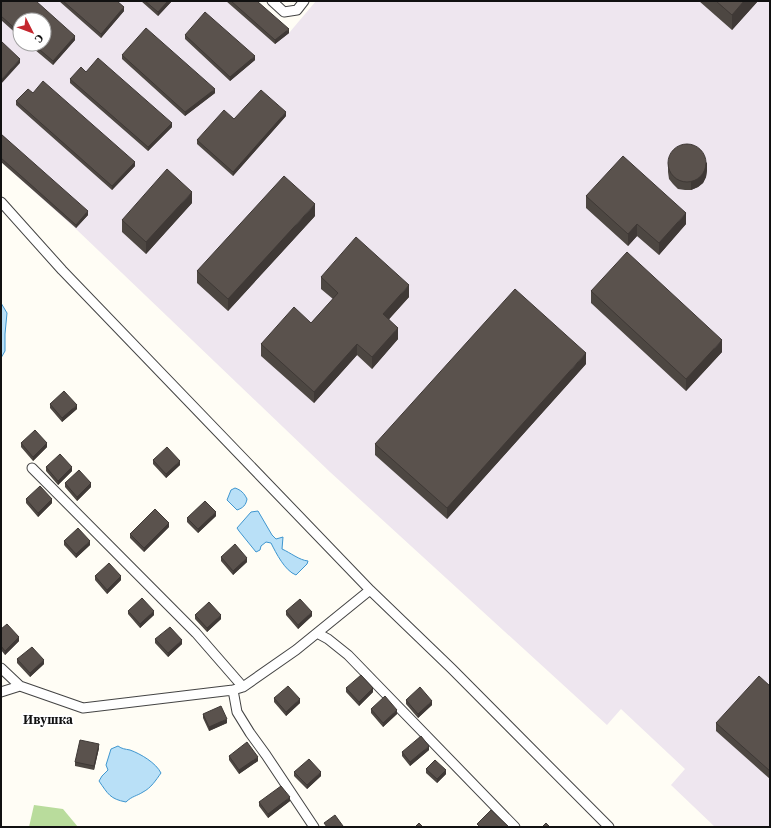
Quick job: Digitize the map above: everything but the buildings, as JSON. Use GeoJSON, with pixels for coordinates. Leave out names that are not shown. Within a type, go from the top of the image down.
{"type":"FeatureCollection","features":[{"type":"Feature","properties":{"kind":"lane"},"geometry":{"type":"LineString","coordinates":[[272,1],[284,12],[297,10],[304,1]]}},
{"type":"Feature","properties":{"kind":"lane"},"geometry":{"type":"LineString","coordinates":[[1,202],[62,270],[370,590],[609,827]]}},
{"type":"Feature","properties":{"kind":"lane"},"geometry":{"type":"LineString","coordinates":[[32,468],[196,633],[243,687]]}},
{"type":"Feature","properties":{"kind":"lane"},"geometry":{"type":"LineString","coordinates":[[1,668],[20,686],[83,708],[233,690],[243,687],[296,650],[370,590]]}},
{"type":"Feature","properties":{"kind":"lane"},"geometry":{"type":"LineString","coordinates":[[317,633],[328,639],[348,655],[376,682],[432,743],[515,827]]}},
{"type":"Feature","properties":{"kind":"lane"},"geometry":{"type":"LineString","coordinates":[[1,692],[20,686]]}},
{"type":"Feature","properties":{"kind":"lane"},"geometry":{"type":"LineString","coordinates":[[233,690],[237,712],[314,827]]}},
{"type":"Feature","properties":{"kind":"shaded area"},"geometry":{"type":"Polygon","coordinates":[[[3,1],[252,1],[289,33],[316,1],[770,1],[770,827],[715,827],[671,785],[685,769],[621,709],[607,725],[330,472],[76,229],[1,162],[1,3],[3,1]]]}},
{"type":"Feature","properties":{"kind":"green space"},"geometry":{"type":"Polygon","coordinates":[[[34,805],[63,809],[78,827],[29,827],[34,805]]]}},
{"type":"Feature","properties":{"kind":"water"},"geometry":{"type":"Polygon","coordinates":[[[1,303],[7,313],[5,351],[1,358],[1,303]]]}},
{"type":"Feature","properties":{"kind":"water"},"geometry":{"type":"Polygon","coordinates":[[[235,488],[242,492],[247,499],[244,506],[237,510],[227,500],[231,490],[235,488]]]}},
{"type":"Feature","properties":{"kind":"water"},"geometry":{"type":"Polygon","coordinates":[[[258,511],[272,535],[276,539],[283,537],[282,549],[298,558],[308,561],[296,575],[288,570],[271,543],[266,542],[261,546],[260,550],[256,552],[237,528],[251,512],[258,511]]]}},
{"type":"Feature","properties":{"kind":"water"},"geometry":{"type":"Polygon","coordinates":[[[118,746],[143,756],[152,762],[161,773],[153,784],[126,802],[116,799],[110,795],[99,781],[108,770],[106,765],[111,749],[118,746]]]}},
{"type":"Feature","properties":{"kind":"district","name":"Ивушка"},"geometry":{"type":"Point","coordinates":[48,719]}}]}
